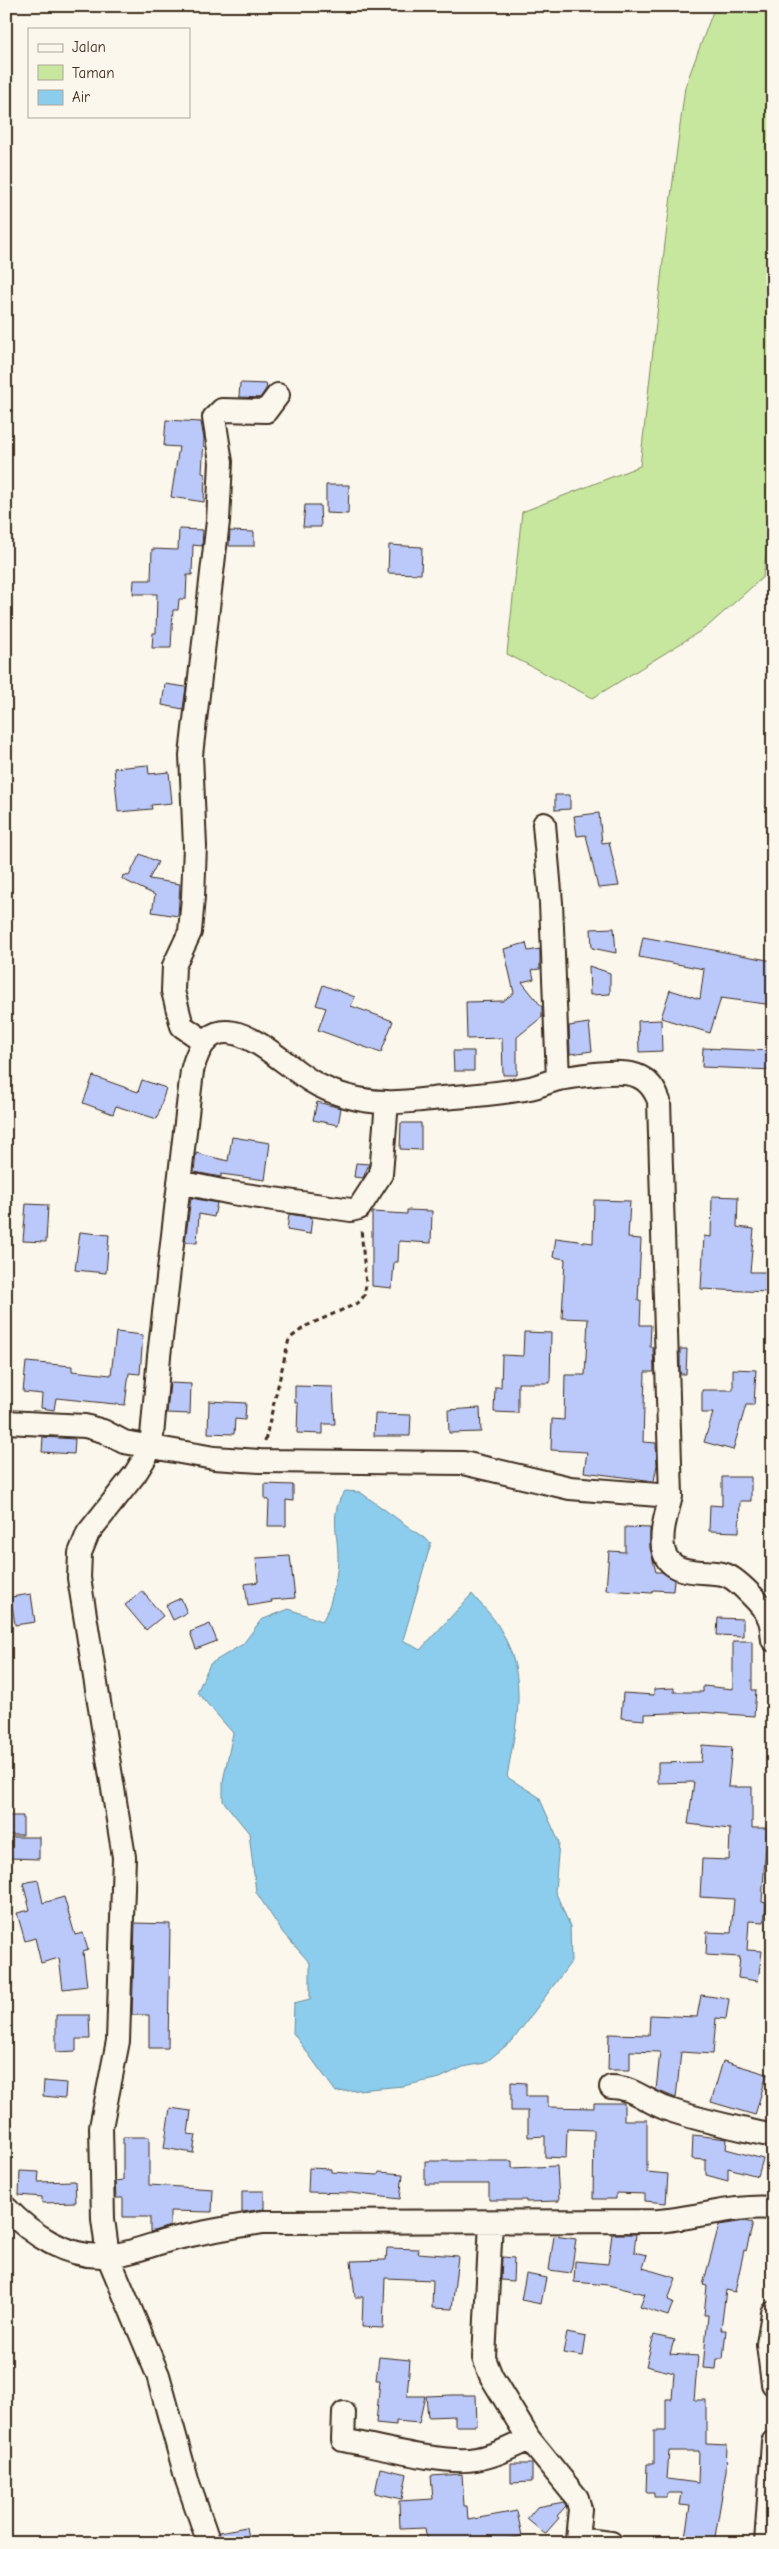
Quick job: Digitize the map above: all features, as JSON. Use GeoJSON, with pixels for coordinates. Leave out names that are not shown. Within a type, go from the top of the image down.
{"type":"FeatureCollection","features":[{"type":"Feature","properties":{"kind":"street"},"geometry":{"type":"LineString","coordinates":[[205,1042],[182,1026],[173,991],[174,966],[190,932],[193,898],[195,846],[191,755],[218,521],[221,462],[214,418],[222,410],[266,411],[278,395]]}},
{"type":"Feature","properties":{"kind":"street"},"geometry":{"type":"LineString","coordinates":[[544,824],[551,903],[558,1079]]}},
{"type":"Feature","properties":{"kind":"street"},"geometry":{"type":"LineString","coordinates":[[209,2543],[187,2480],[158,2374],[108,2256],[100,2176],[101,2127],[118,2041],[124,1857],[79,1578],[80,1553],[88,1533],[135,1474],[151,1448],[192,1071],[196,1054],[205,1042],[216,1034],[246,1035],[263,1044],[312,1082],[332,1092],[356,1098],[387,1102],[532,1088],[558,1079],[631,1074],[650,1084],[655,1090],[659,1101],[671,1496],[663,1533],[664,1552],[669,1560],[686,1570],[721,1574],[737,1582],[769,1617],[773,1640]]}},
{"type":"Feature","properties":{"kind":"street"},"geometry":{"type":"LineString","coordinates":[[179,1182],[232,1193],[351,1210],[359,1208],[381,1174],[387,1102]]}},
{"type":"Feature","properties":{"kind":"street"},"geometry":{"type":"LineString","coordinates":[[6,1422],[85,1426],[124,1442],[214,1458],[260,1461],[463,1463],[570,1488],[671,1496]]}},
{"type":"Feature","properties":{"kind":"street"},"geometry":{"type":"LineString","coordinates":[[611,2087],[634,2091],[654,2104],[681,2114],[773,2136]]}},
{"type":"Feature","properties":{"kind":"street"},"geometry":{"type":"LineString","coordinates":[[6,2208],[32,2231],[48,2242],[87,2255],[108,2256],[213,2229],[263,2222],[658,2221],[684,2219],[749,2206],[773,2208]]}},
{"type":"Feature","properties":{"kind":"street"},"geometry":{"type":"LineString","coordinates":[[491,2222],[484,2358],[491,2376],[529,2439],[579,2503],[577,2541],[611,2543]]}},
{"type":"Feature","properties":{"kind":"street"},"geometry":{"type":"LineString","coordinates":[[773,2313],[768,2344],[773,2384]]}},
{"type":"Feature","properties":{"kind":"street"},"geometry":{"type":"LineString","coordinates":[[344,2413],[343,2440],[437,2458],[474,2460],[495,2454],[529,2439]]}},
{"type":"Feature","properties":{"kind":"street"},"geometry":{"type":"LineString","coordinates":[[766,2543],[773,2442]]}},
{"type":"Feature","properties":{"kind":"path"},"geometry":{"type":"LineString","coordinates":[[260,1461],[289,1339],[306,1326],[358,1303],[364,1296],[366,1285],[359,1208]]}},
{"type":"Feature","properties":{"kind":"green space"},"geometry":{"type":"Polygon","coordinates":[[[715,6],[773,6],[773,502],[763,577],[707,627],[593,698],[507,654],[522,512],[640,466],[685,87],[715,6]]]}},
{"type":"Feature","properties":{"kind":"water"},"geometry":{"type":"Polygon","coordinates":[[[345,1491],[360,1492],[431,1543],[403,1640],[420,1650],[472,1594],[490,1614],[509,1646],[518,1683],[518,1701],[517,1719],[507,1777],[539,1797],[559,1842],[555,1891],[570,1926],[571,1962],[513,2040],[485,2063],[463,2067],[440,2078],[403,2086],[336,2092],[293,2033],[294,2003],[310,1999],[310,1963],[283,1933],[256,1892],[249,1833],[223,1801],[223,1781],[233,1733],[197,1692],[210,1664],[243,1644],[261,1620],[289,1609],[322,1621],[331,1600],[335,1582],[338,1565],[336,1515],[340,1499],[345,1491]]]}},
{"type":"Feature","properties":{"kind":"building"},"geometry":{"type":"Polygon","coordinates":[[[240,383],[267,384],[260,398],[239,397],[240,383]]]}},
{"type":"Feature","properties":{"kind":"building"},"geometry":{"type":"Polygon","coordinates":[[[166,420],[201,422],[204,439],[202,473],[205,474],[204,502],[171,497],[179,447],[164,446],[166,420]]]}},
{"type":"Feature","properties":{"kind":"building"},"geometry":{"type":"Polygon","coordinates":[[[326,485],[349,485],[348,514],[326,513],[326,485]]]}},
{"type":"Feature","properties":{"kind":"building"},"geometry":{"type":"Polygon","coordinates":[[[305,505],[320,505],[321,527],[303,527],[305,505]]]}},
{"type":"Feature","properties":{"kind":"building"},"geometry":{"type":"Polygon","coordinates":[[[179,529],[203,530],[202,546],[193,545],[192,575],[187,575],[186,599],[179,599],[178,610],[173,610],[171,648],[152,648],[153,633],[156,633],[157,594],[133,594],[134,580],[151,580],[152,549],[178,550],[179,529]]]}},
{"type":"Feature","properties":{"kind":"building"},"geometry":{"type":"Polygon","coordinates":[[[230,531],[254,532],[254,546],[229,546],[230,531]]]}},
{"type":"Feature","properties":{"kind":"building"},"geometry":{"type":"Polygon","coordinates":[[[389,545],[422,547],[421,574],[388,573],[389,545]]]}},
{"type":"Feature","properties":{"kind":"building"},"geometry":{"type":"Polygon","coordinates":[[[165,684],[186,687],[183,709],[162,705],[165,684]]]}},
{"type":"Feature","properties":{"kind":"building"},"geometry":{"type":"Polygon","coordinates":[[[148,765],[149,774],[169,772],[172,803],[151,805],[152,809],[118,812],[114,768],[148,765]]]}},
{"type":"Feature","properties":{"kind":"building"},"geometry":{"type":"Polygon","coordinates":[[[555,795],[570,795],[570,809],[555,810],[555,795]]]}},
{"type":"Feature","properties":{"kind":"building"},"geometry":{"type":"Polygon","coordinates":[[[599,813],[602,843],[609,842],[619,886],[598,888],[586,835],[577,836],[574,816],[599,813]]]}},
{"type":"Feature","properties":{"kind":"building"},"geometry":{"type":"Polygon","coordinates":[[[140,854],[158,862],[149,879],[180,884],[178,916],[152,912],[155,895],[122,879],[123,875],[129,876],[140,854]]]}},
{"type":"Feature","properties":{"kind":"building"},"geometry":{"type":"Polygon","coordinates":[[[614,928],[616,953],[592,948],[591,929],[614,928]]]}},
{"type":"Feature","properties":{"kind":"building"},"geometry":{"type":"Polygon","coordinates":[[[643,937],[773,961],[773,1005],[721,998],[710,1033],[661,1018],[670,990],[700,999],[704,969],[639,957],[643,937]]]}},
{"type":"Feature","properties":{"kind":"building"},"geometry":{"type":"Polygon","coordinates":[[[526,943],[528,951],[540,949],[540,969],[532,970],[534,979],[522,982],[542,1007],[542,1017],[517,1037],[517,1075],[503,1075],[502,1038],[467,1039],[466,1002],[503,1001],[514,993],[504,949],[526,943]]]}},
{"type":"Feature","properties":{"kind":"building"},"geometry":{"type":"Polygon","coordinates":[[[589,966],[610,973],[610,994],[590,995],[589,966]]]}},
{"type":"Feature","properties":{"kind":"building"},"geometry":{"type":"Polygon","coordinates":[[[323,985],[355,997],[351,1006],[393,1021],[381,1053],[318,1030],[326,1008],[316,1005],[323,985]]]}},
{"type":"Feature","properties":{"kind":"building"},"geometry":{"type":"Polygon","coordinates":[[[661,1020],[662,1051],[639,1052],[638,1021],[661,1020]]]}},
{"type":"Feature","properties":{"kind":"building"},"geometry":{"type":"Polygon","coordinates":[[[589,1023],[592,1051],[570,1054],[569,1026],[589,1023]]]}},
{"type":"Feature","properties":{"kind":"building"},"geometry":{"type":"Polygon","coordinates":[[[703,1048],[773,1051],[773,1070],[702,1067],[703,1048]]]}},
{"type":"Feature","properties":{"kind":"building"},"geometry":{"type":"Polygon","coordinates":[[[453,1051],[474,1051],[474,1071],[454,1071],[453,1051]]]}},
{"type":"Feature","properties":{"kind":"building"},"geometry":{"type":"Polygon","coordinates":[[[93,1076],[138,1092],[142,1080],[166,1088],[157,1119],[116,1106],[113,1114],[83,1103],[93,1076]]]}},
{"type":"Feature","properties":{"kind":"building"},"geometry":{"type":"Polygon","coordinates":[[[317,1102],[341,1108],[338,1125],[313,1120],[317,1102]]]}},
{"type":"Feature","properties":{"kind":"building"},"geometry":{"type":"Polygon","coordinates":[[[401,1123],[421,1123],[421,1150],[400,1149],[401,1123]]]}},
{"type":"Feature","properties":{"kind":"building"},"geometry":{"type":"Polygon","coordinates":[[[232,1137],[270,1143],[265,1180],[221,1174],[221,1177],[194,1172],[196,1153],[228,1161],[232,1137]]]}},
{"type":"Feature","properties":{"kind":"building"},"geometry":{"type":"Polygon","coordinates":[[[356,1163],[369,1164],[363,1178],[354,1177],[356,1163]]]}},
{"type":"Feature","properties":{"kind":"building"},"geometry":{"type":"Polygon","coordinates":[[[712,1196],[738,1197],[737,1227],[754,1229],[750,1272],[768,1272],[767,1292],[701,1289],[704,1236],[711,1237],[712,1196]]]}},
{"type":"Feature","properties":{"kind":"building"},"geometry":{"type":"Polygon","coordinates":[[[191,1198],[217,1203],[214,1217],[199,1214],[197,1243],[185,1242],[191,1198]]]}},
{"type":"Feature","properties":{"kind":"building"},"geometry":{"type":"Polygon","coordinates":[[[594,1200],[630,1201],[628,1238],[641,1239],[638,1301],[641,1301],[640,1325],[651,1325],[650,1347],[653,1347],[654,1372],[645,1372],[643,1442],[656,1443],[657,1465],[654,1481],[584,1472],[587,1452],[551,1450],[552,1419],[564,1420],[565,1375],[585,1375],[588,1319],[562,1318],[565,1259],[553,1257],[556,1238],[593,1243],[594,1200]]]}},
{"type":"Feature","properties":{"kind":"building"},"geometry":{"type":"Polygon","coordinates":[[[26,1204],[48,1205],[46,1242],[23,1241],[26,1204]]]}},
{"type":"Feature","properties":{"kind":"building"},"geometry":{"type":"Polygon","coordinates":[[[407,1210],[432,1211],[431,1243],[399,1241],[398,1262],[394,1262],[392,1288],[372,1286],[372,1212],[407,1214],[407,1210]]]}},
{"type":"Feature","properties":{"kind":"building"},"geometry":{"type":"Polygon","coordinates":[[[289,1214],[312,1218],[310,1234],[287,1230],[289,1214]]]}},
{"type":"Feature","properties":{"kind":"building"},"geometry":{"type":"Polygon","coordinates":[[[80,1232],[109,1235],[106,1273],[75,1270],[80,1232]]]}},
{"type":"Feature","properties":{"kind":"building"},"geometry":{"type":"Polygon","coordinates":[[[116,1332],[143,1335],[140,1374],[129,1373],[125,1405],[56,1398],[54,1410],[41,1408],[42,1394],[23,1392],[26,1362],[72,1366],[72,1371],[111,1375],[116,1332]]]}},
{"type":"Feature","properties":{"kind":"building"},"geometry":{"type":"Polygon","coordinates":[[[524,1332],[551,1333],[550,1383],[518,1383],[518,1413],[494,1412],[495,1387],[501,1387],[502,1355],[523,1356],[524,1332]]]}},
{"type":"Feature","properties":{"kind":"building"},"geometry":{"type":"Polygon","coordinates":[[[680,1349],[687,1349],[686,1374],[680,1374],[680,1349]]]}},
{"type":"Feature","properties":{"kind":"building"},"geometry":{"type":"Polygon","coordinates":[[[733,1369],[756,1370],[754,1405],[746,1405],[733,1450],[704,1442],[713,1413],[702,1413],[702,1390],[733,1390],[733,1369]]]}},
{"type":"Feature","properties":{"kind":"building"},"geometry":{"type":"Polygon","coordinates":[[[170,1383],[191,1384],[190,1414],[167,1413],[170,1383]]]}},
{"type":"Feature","properties":{"kind":"building"},"geometry":{"type":"Polygon","coordinates":[[[295,1386],[333,1387],[335,1424],[323,1424],[323,1434],[297,1433],[298,1403],[295,1403],[295,1386]]]}},
{"type":"Feature","properties":{"kind":"building"},"geometry":{"type":"Polygon","coordinates":[[[209,1401],[246,1403],[245,1420],[235,1419],[234,1434],[208,1433],[209,1401]]]}},
{"type":"Feature","properties":{"kind":"building"},"geometry":{"type":"Polygon","coordinates":[[[480,1408],[481,1432],[449,1433],[448,1410],[480,1408]]]}},
{"type":"Feature","properties":{"kind":"building"},"geometry":{"type":"Polygon","coordinates":[[[375,1414],[411,1415],[410,1436],[374,1436],[375,1414]]]}},
{"type":"Feature","properties":{"kind":"building"},"geometry":{"type":"Polygon","coordinates":[[[43,1437],[75,1439],[74,1454],[42,1452],[43,1437]]]}},
{"type":"Feature","properties":{"kind":"building"},"geometry":{"type":"Polygon","coordinates":[[[722,1477],[751,1477],[751,1501],[740,1501],[739,1532],[709,1531],[710,1505],[722,1506],[722,1477]]]}},
{"type":"Feature","properties":{"kind":"building"},"geometry":{"type":"Polygon","coordinates":[[[265,1484],[293,1485],[293,1501],[286,1500],[286,1526],[268,1526],[269,1500],[265,1499],[265,1484]]]}},
{"type":"Feature","properties":{"kind":"building"},"geometry":{"type":"Polygon","coordinates":[[[625,1527],[650,1528],[650,1548],[656,1572],[662,1572],[674,1580],[673,1591],[653,1590],[652,1593],[606,1590],[609,1551],[625,1552],[625,1527]]]}},
{"type":"Feature","properties":{"kind":"building"},"geometry":{"type":"Polygon","coordinates":[[[290,1556],[295,1598],[271,1600],[272,1602],[248,1606],[245,1584],[258,1582],[256,1558],[290,1556]]]}},
{"type":"Feature","properties":{"kind":"building"},"geometry":{"type":"Polygon","coordinates":[[[142,1591],[163,1616],[146,1630],[125,1605],[142,1591]]]}},
{"type":"Feature","properties":{"kind":"building"},"geometry":{"type":"Polygon","coordinates":[[[31,1594],[35,1622],[15,1625],[11,1597],[31,1594]]]}},
{"type":"Feature","properties":{"kind":"building"},"geometry":{"type":"Polygon","coordinates":[[[181,1598],[187,1613],[173,1620],[166,1605],[181,1598]]]}},
{"type":"Feature","properties":{"kind":"building"},"geometry":{"type":"Polygon","coordinates":[[[718,1618],[743,1619],[743,1636],[717,1635],[718,1618]]]}},
{"type":"Feature","properties":{"kind":"building"},"geometry":{"type":"Polygon","coordinates":[[[210,1624],[217,1641],[196,1649],[190,1632],[210,1624]]]}},
{"type":"Feature","properties":{"kind":"building"},"geometry":{"type":"Polygon","coordinates":[[[733,1641],[752,1641],[752,1690],[756,1690],[754,1716],[698,1712],[645,1714],[645,1720],[621,1718],[623,1693],[654,1695],[654,1689],[674,1688],[674,1692],[703,1692],[703,1686],[733,1689],[733,1641]]]}},
{"type":"Feature","properties":{"kind":"building"},"geometry":{"type":"Polygon","coordinates":[[[702,1745],[732,1747],[728,1787],[752,1787],[752,1828],[767,1828],[762,1902],[766,1903],[764,1922],[749,1921],[747,1950],[762,1951],[758,1981],[738,1978],[740,1957],[706,1955],[707,1932],[731,1933],[734,1899],[700,1897],[702,1859],[729,1860],[730,1829],[688,1824],[694,1782],[658,1783],[658,1763],[701,1762],[702,1745]]]}},
{"type":"Feature","properties":{"kind":"building"},"geometry":{"type":"Polygon","coordinates":[[[6,1816],[23,1816],[23,1835],[6,1835],[6,1816]]]}},
{"type":"Feature","properties":{"kind":"building"},"geometry":{"type":"Polygon","coordinates":[[[11,1837],[39,1837],[39,1859],[10,1858],[11,1837]]]}},
{"type":"Feature","properties":{"kind":"building"},"geometry":{"type":"Polygon","coordinates":[[[38,1880],[43,1903],[64,1897],[75,1935],[83,1933],[88,1950],[83,1952],[87,1986],[63,1989],[59,1958],[41,1963],[35,1938],[25,1941],[17,1913],[30,1910],[23,1883],[38,1880]]]}},
{"type":"Feature","properties":{"kind":"building"},"geometry":{"type":"Polygon","coordinates":[[[135,1923],[170,1924],[168,2048],[149,2048],[149,2015],[132,2015],[135,1923]]]}},
{"type":"Feature","properties":{"kind":"building"},"geometry":{"type":"Polygon","coordinates":[[[701,1995],[729,1999],[726,2019],[716,2018],[713,2054],[681,2052],[676,2098],[656,2090],[660,2052],[630,2051],[630,2070],[608,2070],[609,2034],[649,2035],[650,2015],[697,2017],[701,1995]]]}},
{"type":"Feature","properties":{"kind":"building"},"geometry":{"type":"Polygon","coordinates":[[[56,2015],[89,2015],[90,2039],[76,2039],[76,2051],[56,2052],[56,2015]]]}},
{"type":"Feature","properties":{"kind":"building"},"geometry":{"type":"Polygon","coordinates":[[[723,2061],[767,2074],[755,2115],[711,2102],[723,2061]]]}},
{"type":"Feature","properties":{"kind":"building"},"geometry":{"type":"Polygon","coordinates":[[[44,2081],[66,2083],[65,2098],[43,2096],[44,2081]]]}},
{"type":"Feature","properties":{"kind":"building"},"geometry":{"type":"Polygon","coordinates":[[[511,2082],[526,2083],[526,2096],[548,2096],[548,2107],[594,2108],[594,2103],[624,2103],[624,2120],[647,2120],[647,2172],[668,2174],[666,2203],[645,2201],[645,2194],[616,2193],[616,2199],[593,2199],[594,2130],[567,2129],[566,2158],[545,2157],[545,2136],[528,2137],[528,2111],[511,2111],[511,2082]]]}},
{"type":"Feature","properties":{"kind":"building"},"geometry":{"type":"Polygon","coordinates":[[[170,2108],[191,2111],[188,2134],[196,2135],[193,2153],[164,2148],[170,2108]]]}},
{"type":"Feature","properties":{"kind":"building"},"geometry":{"type":"Polygon","coordinates":[[[693,2135],[727,2139],[726,2149],[763,2159],[758,2176],[728,2168],[728,2181],[706,2175],[706,2160],[692,2159],[693,2135]]]}},
{"type":"Feature","properties":{"kind":"building"},"geometry":{"type":"Polygon","coordinates":[[[123,2137],[149,2137],[149,2185],[213,2189],[212,2212],[170,2211],[170,2226],[150,2232],[150,2217],[123,2217],[123,2198],[116,2198],[115,2181],[123,2180],[123,2137]]]}},
{"type":"Feature","properties":{"kind":"building"},"geometry":{"type":"Polygon","coordinates":[[[425,2161],[512,2161],[512,2168],[557,2166],[559,2201],[489,2200],[489,2184],[425,2184],[425,2161]]]}},
{"type":"Feature","properties":{"kind":"building"},"geometry":{"type":"Polygon","coordinates":[[[309,2168],[331,2169],[331,2172],[378,2175],[379,2172],[403,2174],[400,2199],[351,2193],[308,2192],[309,2168]]]}},
{"type":"Feature","properties":{"kind":"building"},"geometry":{"type":"Polygon","coordinates":[[[20,2171],[39,2172],[38,2182],[75,2181],[76,2202],[42,2203],[42,2197],[19,2195],[20,2171]]]}},
{"type":"Feature","properties":{"kind":"building"},"geometry":{"type":"Polygon","coordinates":[[[242,2191],[264,2191],[264,2209],[242,2212],[242,2191]]]}},
{"type":"Feature","properties":{"kind":"building"},"geometry":{"type":"Polygon","coordinates":[[[745,2221],[753,2223],[746,2251],[744,2250],[735,2292],[726,2290],[721,2330],[726,2330],[723,2359],[717,2359],[716,2369],[703,2368],[708,2315],[704,2315],[707,2286],[703,2285],[719,2225],[745,2221]]]}},
{"type":"Feature","properties":{"kind":"building"},"geometry":{"type":"Polygon","coordinates":[[[612,2234],[636,2234],[634,2252],[647,2255],[643,2268],[676,2278],[668,2300],[673,2302],[668,2316],[640,2307],[645,2294],[608,2285],[574,2282],[575,2261],[608,2264],[612,2234]]]}},
{"type":"Feature","properties":{"kind":"building"},"geometry":{"type":"Polygon","coordinates":[[[554,2236],[576,2239],[571,2273],[549,2270],[554,2236]]]}},
{"type":"Feature","properties":{"kind":"building"},"geometry":{"type":"Polygon","coordinates":[[[387,2248],[419,2249],[418,2253],[458,2256],[452,2309],[432,2308],[433,2280],[385,2278],[383,2328],[362,2327],[363,2297],[355,2297],[351,2261],[386,2260],[387,2248]]]}},
{"type":"Feature","properties":{"kind":"building"},"geometry":{"type":"Polygon","coordinates":[[[502,2257],[514,2258],[513,2281],[501,2280],[502,2257]]]}},
{"type":"Feature","properties":{"kind":"building"},"geometry":{"type":"Polygon","coordinates":[[[526,2274],[546,2278],[541,2304],[521,2300],[526,2274]]]}},
{"type":"Feature","properties":{"kind":"building"},"geometry":{"type":"Polygon","coordinates":[[[567,2333],[586,2337],[583,2356],[563,2353],[567,2333]]]}},
{"type":"Feature","properties":{"kind":"building"},"geometry":{"type":"Polygon","coordinates":[[[654,2335],[674,2340],[670,2354],[698,2356],[694,2400],[706,2400],[706,2444],[727,2445],[726,2471],[714,2543],[684,2543],[690,2506],[680,2505],[682,2493],[667,2493],[667,2497],[654,2497],[654,2492],[646,2492],[647,2464],[654,2464],[654,2431],[666,2431],[666,2399],[672,2399],[674,2373],[646,2366],[654,2335]],[[669,2451],[667,2479],[698,2483],[699,2451],[669,2451]]]}},
{"type":"Feature","properties":{"kind":"building"},"geometry":{"type":"Polygon","coordinates":[[[379,2357],[410,2360],[407,2396],[425,2396],[419,2423],[396,2421],[396,2425],[376,2423],[380,2380],[376,2380],[379,2357]]]}},
{"type":"Feature","properties":{"kind":"building"},"geometry":{"type":"Polygon","coordinates":[[[476,2395],[477,2426],[455,2426],[455,2416],[428,2417],[426,2396],[476,2395]]]}},
{"type":"Feature","properties":{"kind":"building"},"geometry":{"type":"Polygon","coordinates":[[[511,2464],[532,2464],[532,2482],[511,2483],[511,2464]]]}},
{"type":"Feature","properties":{"kind":"building"},"geometry":{"type":"Polygon","coordinates":[[[380,2468],[407,2474],[402,2499],[375,2493],[380,2468]]]}},
{"type":"Feature","properties":{"kind":"building"},"geometry":{"type":"Polygon","coordinates":[[[462,2474],[464,2506],[467,2506],[468,2520],[517,2511],[522,2536],[497,2541],[497,2543],[427,2543],[425,2528],[400,2529],[399,2501],[433,2499],[431,2476],[462,2474]]]}},
{"type":"Feature","properties":{"kind":"building"},"geometry":{"type":"Polygon","coordinates":[[[564,2502],[566,2506],[557,2516],[559,2518],[545,2534],[527,2519],[537,2507],[564,2502]]]}},
{"type":"Feature","properties":{"kind":"building"},"geometry":{"type":"Polygon","coordinates":[[[246,2527],[249,2543],[222,2543],[219,2532],[246,2527]]]}}]}
